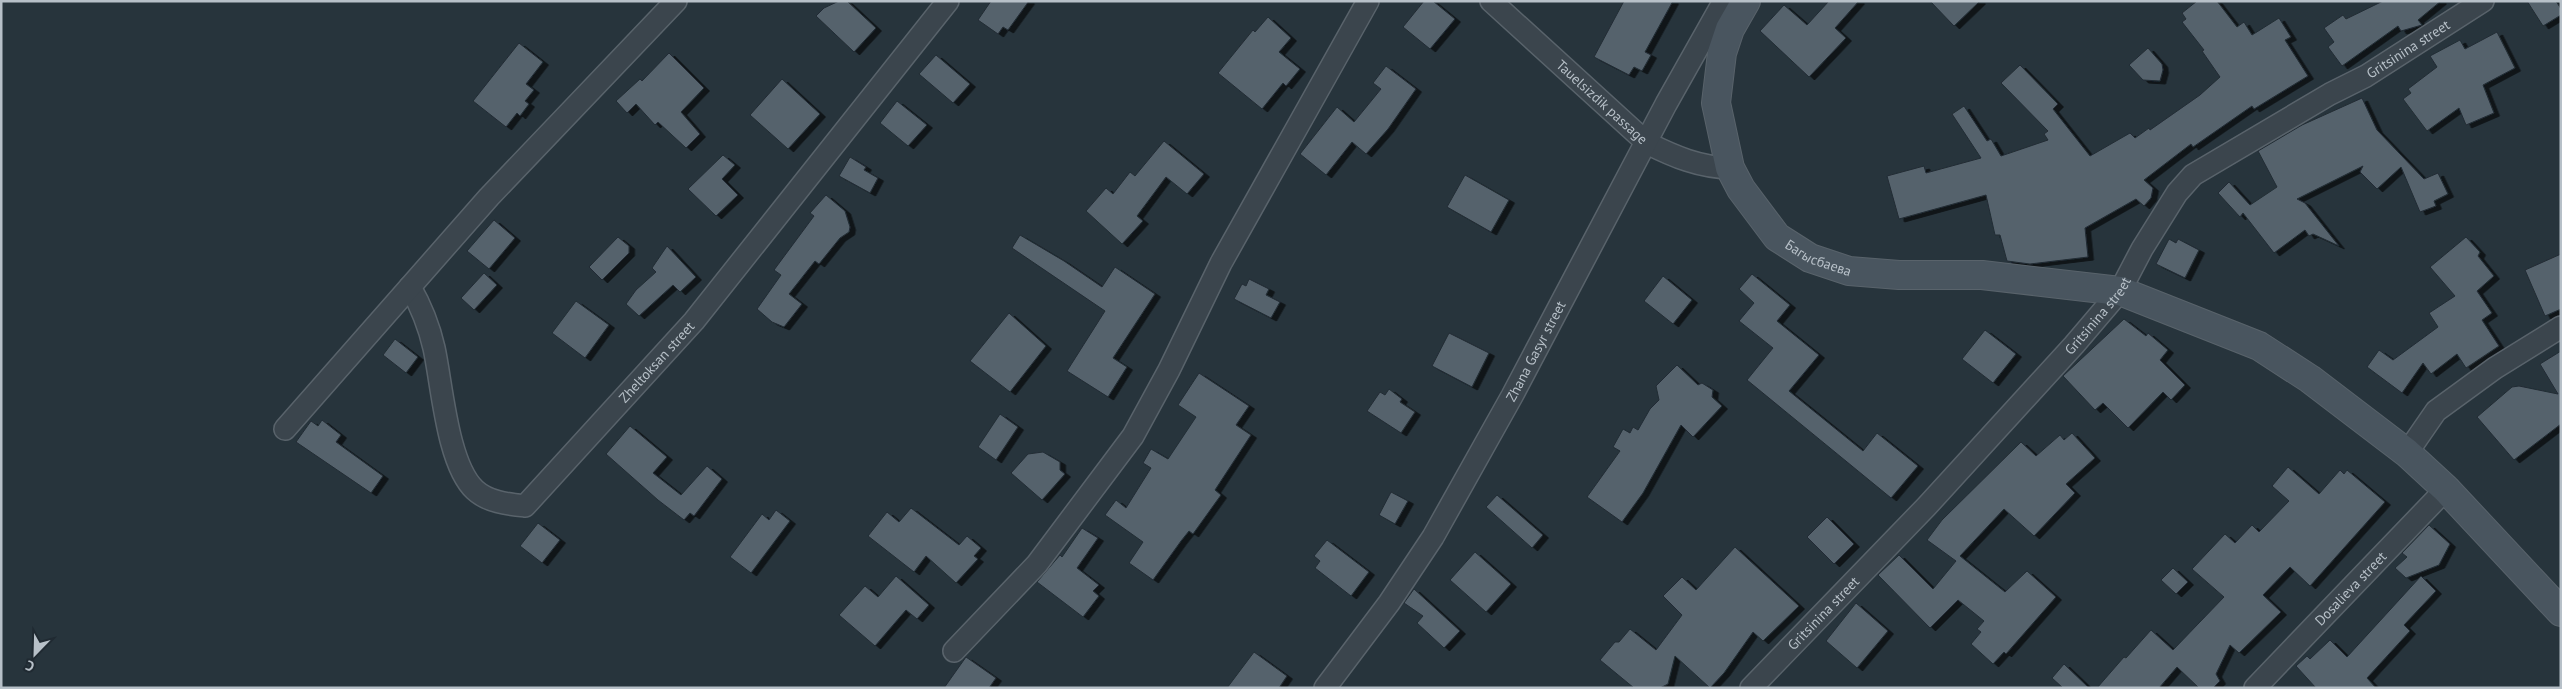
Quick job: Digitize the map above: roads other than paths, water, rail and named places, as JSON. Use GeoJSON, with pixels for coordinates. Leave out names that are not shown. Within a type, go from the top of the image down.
{"type":"FeatureCollection","features":[{"type":"Feature","properties":{"kind":"street"},"geometry":{"type":"LineString","coordinates":[[285,429],[489,197],[676,1]]}},
{"type":"Feature","properties":{"kind":"street","name":"Zheltoksan street"},"geometry":{"type":"LineString","coordinates":[[410,287],[419,303],[432,338],[449,435],[462,470],[474,490],[491,500],[525,506],[694,321],[948,1]]}},
{"type":"Feature","properties":{"kind":"street"},"geometry":{"type":"LineString","coordinates":[[954,651],[1037,564],[1133,436],[1169,370],[1222,262],[1368,1]]}},
{"type":"Feature","properties":{"kind":"street","name":"Tauelsizdik passage"},"geometry":{"type":"LineString","coordinates":[[1491,1],[1647,143],[1671,155],[1707,168],[1730,168]]}},
{"type":"Feature","properties":{"kind":"street","name":"Zhana Gasyr street"},"geometry":{"type":"LineString","coordinates":[[1325,688],[1389,602],[1433,537],[1512,396],[1647,143],[1711,48],[1724,1]]}},
{"type":"Feature","properties":{"kind":"street","name":"Багысбаева"},"geometry":{"type":"LineString","coordinates":[[1746,1],[1730,29],[1711,48],[1716,104],[1730,168],[1741,189],[1777,237],[1810,258],[1849,271],[1899,275],[1982,276],[2120,291],[2259,346],[2310,379],[2407,453],[2446,489],[2561,612]]}},
{"type":"Feature","properties":{"kind":"street","name":"Gritsinina street"},"geometry":{"type":"LineString","coordinates":[[1751,688],[1926,507],[2120,291],[2142,249],[2178,193],[2193,175],[2330,94],[2366,76],[2483,1]]}},
{"type":"Feature","properties":{"kind":"street"},"geometry":{"type":"LineString","coordinates":[[2407,453],[2436,411],[2495,368],[2561,326]]}},
{"type":"Feature","properties":{"kind":"street","name":"Dosalieva street"},"geometry":{"type":"LineString","coordinates":[[2255,688],[2446,489]]}}]}
